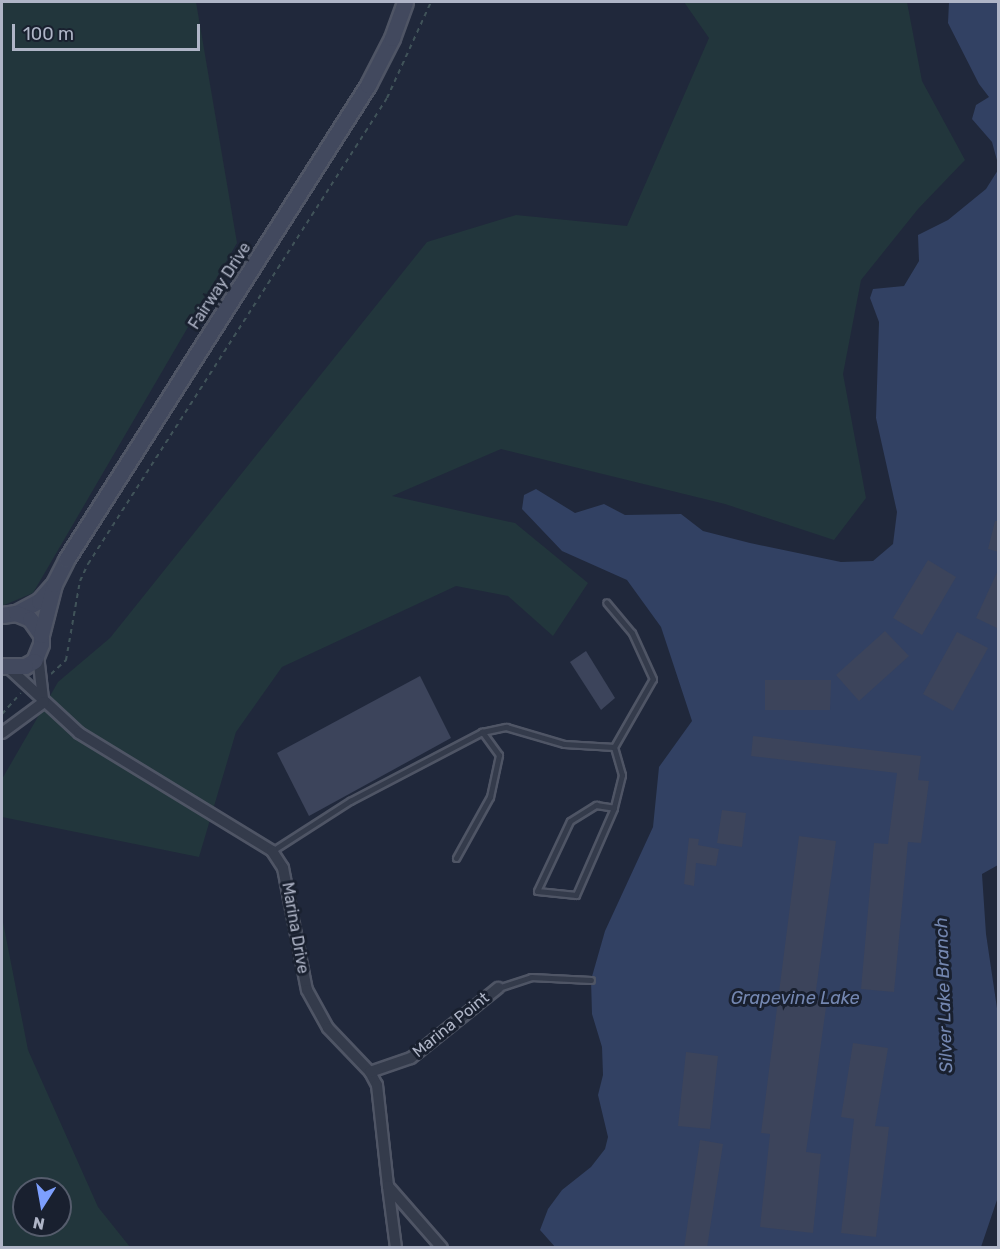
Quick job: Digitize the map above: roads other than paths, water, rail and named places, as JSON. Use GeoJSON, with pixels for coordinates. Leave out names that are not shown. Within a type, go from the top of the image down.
{"type":"FeatureCollection","features":[{"type":"Feature","properties":{"kind":"street","name":"Fairway Drive"},"geometry":{"type":"LineString","coordinates":[[9,614],[39,601],[54,584],[368,85],[392,38],[405,2]]}},
{"type":"Feature","properties":{"kind":"street","name":"Fairway Drive"},"geometry":{"type":"LineString","coordinates":[[39,653],[41,635],[54,584]]}},
{"type":"Feature","properties":{"kind":"street","name":"Fairway Drive"},"geometry":{"type":"LineString","coordinates":[[9,614],[30,619],[41,635]]}},
{"type":"Feature","properties":{"kind":"street"},"geometry":{"type":"LineString","coordinates":[[4,668],[25,666],[39,653]]}},
{"type":"Feature","properties":{"kind":"street"},"geometry":{"type":"LineString","coordinates":[[34,684],[39,653]]}},
{"type":"Feature","properties":{"kind":"street"},"geometry":{"type":"LineString","coordinates":[[4,668],[34,684],[44,702],[79,733],[272,851]]}},
{"type":"Feature","properties":{"kind":"street"},"geometry":{"type":"LineString","coordinates":[[2,733],[44,702]]}},
{"type":"Feature","properties":{"kind":"street","name":"Marina Drive"},"geometry":{"type":"LineString","coordinates":[[272,851],[283,868],[307,990],[328,1028],[370,1072],[381,1102],[396,1248]]}},
{"type":"Feature","properties":{"kind":"street","name":"Marina Point"},"geometry":{"type":"LineString","coordinates":[[370,1072],[411,1058],[498,988]]}},
{"type":"Feature","properties":{"kind":"street"},"geometry":{"type":"LineString","coordinates":[[388,1185],[442,1248]]}},
{"type":"Feature","properties":{"kind":"lane"},"geometry":{"type":"LineString","coordinates":[[606,602],[632,633],[652,680],[614,747],[622,776],[614,808],[576,895],[537,891],[570,821],[596,805],[614,808]]}},
{"type":"Feature","properties":{"kind":"lane"},"geometry":{"type":"LineString","coordinates":[[272,851],[350,801],[482,732],[506,728],[564,744],[614,747]]}},
{"type":"Feature","properties":{"kind":"lane"},"geometry":{"type":"LineString","coordinates":[[456,858],[490,798],[499,755],[482,732]]}},
{"type":"Feature","properties":{"kind":"lane"},"geometry":{"type":"LineString","coordinates":[[498,988],[531,977],[591,980]]}},
{"type":"Feature","properties":{"kind":"water"},"geometry":{"type":"Polygon","coordinates":[[[949,2],[998,2],[998,164],[992,142],[972,119],[976,105],[989,97],[979,84],[948,23],[949,2]]]}},
{"type":"Feature","properties":{"kind":"water","name":"Grapevine Lake"},"geometry":{"type":"Polygon","coordinates":[[[998,170],[998,865],[982,874],[986,934],[998,1015],[998,1197],[981,1247],[556,1248],[540,1230],[548,1209],[562,1190],[591,1167],[605,1149],[608,1137],[598,1095],[603,1075],[602,1047],[592,1014],[591,980],[605,931],[653,827],[659,767],[692,721],[661,627],[627,580],[562,551],[522,509],[524,495],[536,489],[575,513],[604,504],[625,515],[681,514],[703,531],[750,543],[841,562],[873,561],[893,544],[897,512],[876,418],[879,322],[870,298],[873,289],[904,286],[919,261],[918,235],[948,220],[986,189],[998,170]]]}},
{"type":"Feature","properties":{"kind":"water label","name":"Silver Lake Branch"},"geometry":{"type":"Point","coordinates":[944,995]}}]}
